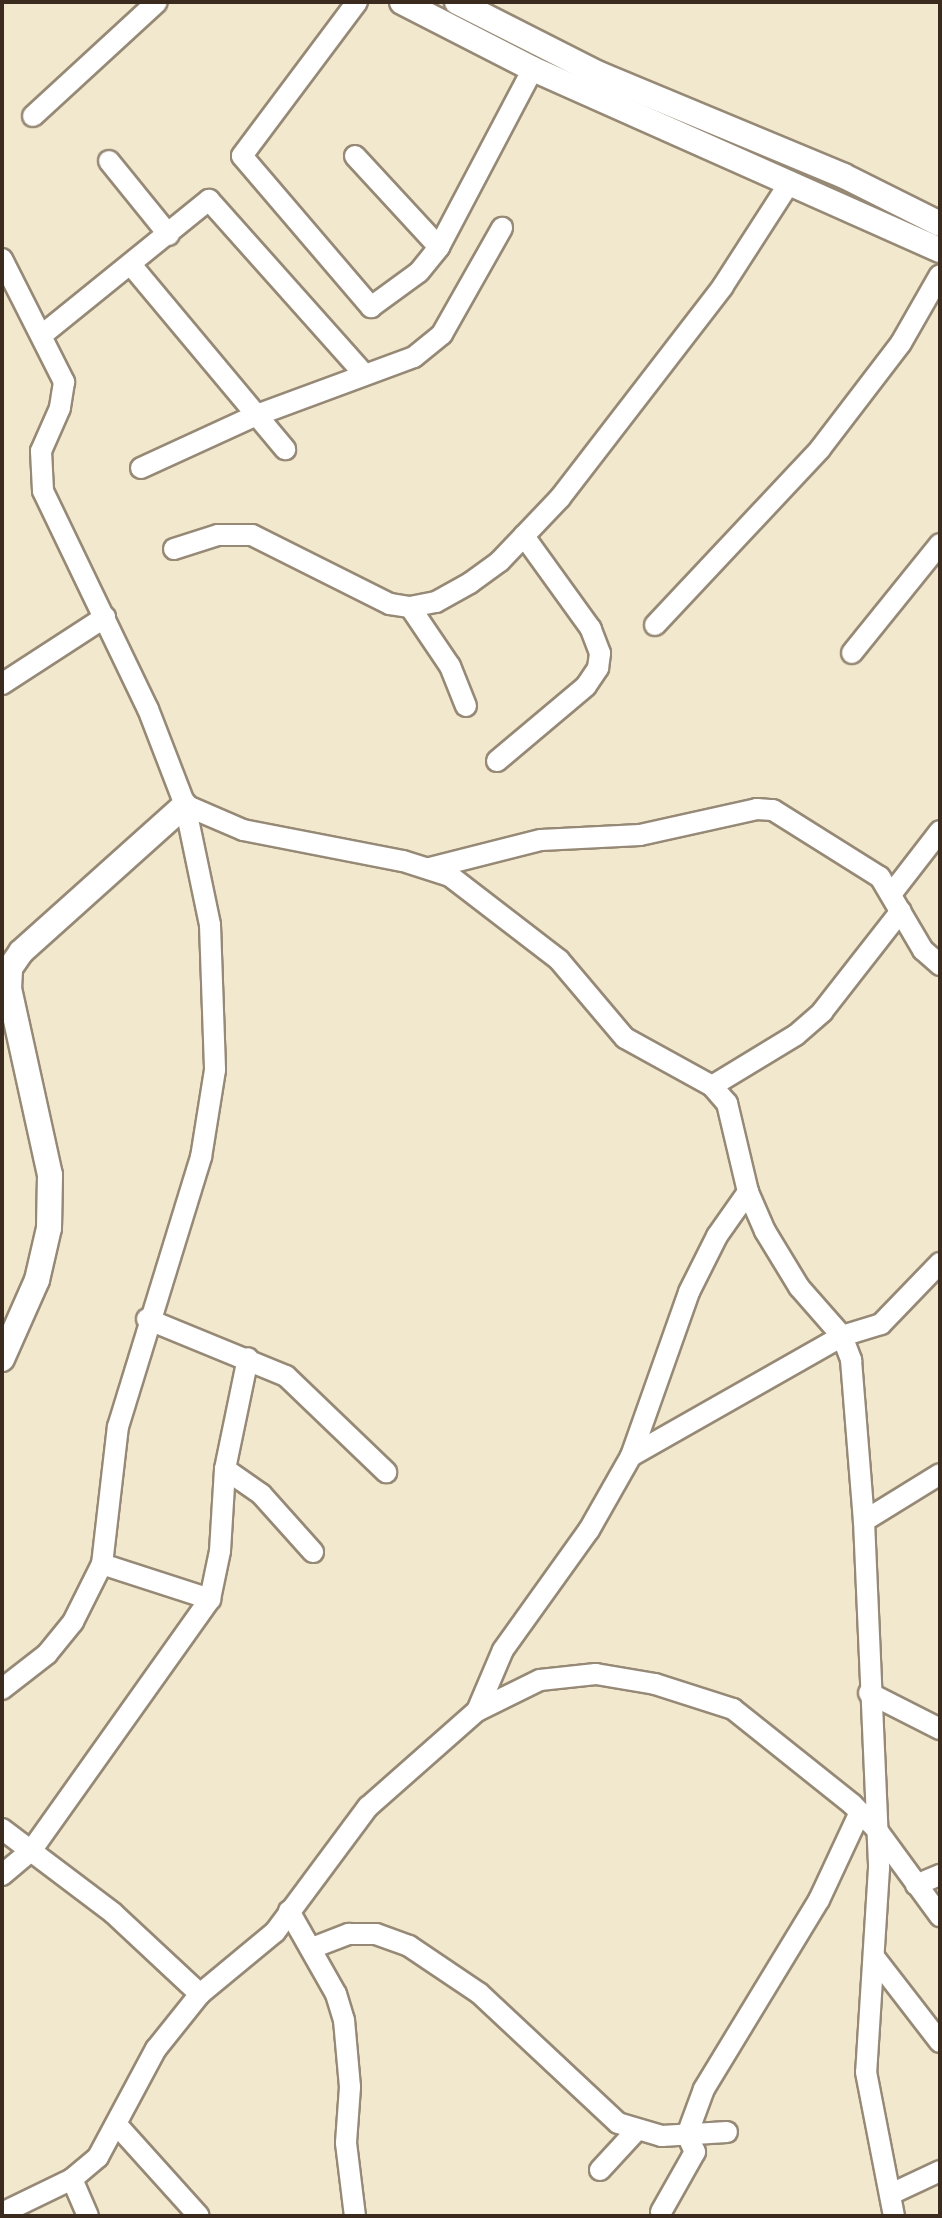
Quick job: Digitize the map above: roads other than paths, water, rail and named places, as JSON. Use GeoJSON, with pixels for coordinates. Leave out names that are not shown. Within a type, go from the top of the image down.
{"type":"FeatureCollection","features":[{"type":"Feature","properties":{"kind":"street"},"geometry":{"type":"LineString","coordinates":[[33,116],[157,2]]}},
{"type":"Feature","properties":{"kind":"street"},"geometry":{"type":"LineString","coordinates":[[357,2],[242,156],[371,307],[419,272],[439,247],[533,69]]}},
{"type":"Feature","properties":{"kind":"street"},"geometry":{"type":"LineString","coordinates":[[402,2],[533,69],[940,250]]}},
{"type":"Feature","properties":{"kind":"street"},"geometry":{"type":"LineString","coordinates":[[457,2],[599,74],[844,176],[940,224]]}},
{"type":"Feature","properties":{"kind":"street"},"geometry":{"type":"LineString","coordinates":[[355,156],[439,247]]}},
{"type":"Feature","properties":{"kind":"street"},"geometry":{"type":"LineString","coordinates":[[109,161],[169,235]]}},
{"type":"Feature","properties":{"kind":"street"},"geometry":{"type":"LineString","coordinates":[[174,549],[218,535],[252,535],[390,604],[410,607],[436,602],[470,583],[524,536],[560,498],[723,286],[790,182]]}},
{"type":"Feature","properties":{"kind":"street"},"geometry":{"type":"LineString","coordinates":[[42,335],[132,266],[209,200],[364,374]]}},
{"type":"Feature","properties":{"kind":"street"},"geometry":{"type":"LineString","coordinates":[[141,468],[257,415],[414,357],[442,334],[502,228]]}},
{"type":"Feature","properties":{"kind":"street"},"geometry":{"type":"LineString","coordinates":[[2,259],[42,335],[64,392],[41,451],[43,491],[105,617],[185,805],[210,925],[213,1098],[179,1234],[147,1319],[118,1426],[102,1564],[73,1622],[47,1654],[2,1689]]}},
{"type":"Feature","properties":{"kind":"street"},"geometry":{"type":"LineString","coordinates":[[132,266],[285,449]]}},
{"type":"Feature","properties":{"kind":"street"},"geometry":{"type":"LineString","coordinates":[[655,625],[820,449],[901,343],[940,275]]}},
{"type":"Feature","properties":{"kind":"street"},"geometry":{"type":"LineString","coordinates":[[497,761],[586,686],[598,668],[600,653],[591,629],[524,536]]}},
{"type":"Feature","properties":{"kind":"street"},"geometry":{"type":"LineString","coordinates":[[852,653],[940,544]]}},
{"type":"Feature","properties":{"kind":"street"},"geometry":{"type":"LineString","coordinates":[[410,607],[450,666],[466,706]]}},
{"type":"Feature","properties":{"kind":"street"},"geometry":{"type":"LineString","coordinates":[[2,684],[105,617]]}},
{"type":"Feature","properties":{"kind":"street"},"geometry":{"type":"LineString","coordinates":[[185,805],[243,830],[430,868],[450,876],[559,960],[625,1038],[712,1086],[733,1117],[748,1192],[780,1262],[842,1336],[851,1360],[864,1521],[877,1830],[875,1958],[866,2072],[893,2193],[894,2216]]}},
{"type":"Feature","properties":{"kind":"street"},"geometry":{"type":"LineString","coordinates":[[2,1359],[37,1280],[49,1228],[50,1175],[5,970],[21,952],[185,805]]}},
{"type":"Feature","properties":{"kind":"street"},"geometry":{"type":"LineString","coordinates":[[430,868],[515,845],[640,835],[757,809],[793,819],[871,870],[896,902],[923,950],[940,965]]}},
{"type":"Feature","properties":{"kind":"street"},"geometry":{"type":"LineString","coordinates":[[712,1086],[783,1044],[822,1012],[940,831]]}},
{"type":"Feature","properties":{"kind":"street"},"geometry":{"type":"LineString","coordinates":[[477,1711],[503,1650],[589,1530],[631,1456],[689,1292],[717,1236],[748,1192]]}},
{"type":"Feature","properties":{"kind":"street"},"geometry":{"type":"LineString","coordinates":[[631,1456],[842,1336],[881,1324],[940,1263]]}},
{"type":"Feature","properties":{"kind":"street"},"geometry":{"type":"LineString","coordinates":[[147,1319],[286,1376],[386,1472]]}},
{"type":"Feature","properties":{"kind":"street"},"geometry":{"type":"LineString","coordinates":[[2,1875],[31,1851],[210,1599],[220,1551],[225,1469],[248,1358]]}},
{"type":"Feature","properties":{"kind":"street"},"geometry":{"type":"LineString","coordinates":[[225,1469],[261,1494],[313,1552]]}},
{"type":"Feature","properties":{"kind":"street"},"geometry":{"type":"LineString","coordinates":[[864,1521],[940,1474]]}},
{"type":"Feature","properties":{"kind":"street"},"geometry":{"type":"LineString","coordinates":[[102,1564],[210,1599]]}},
{"type":"Feature","properties":{"kind":"street"},"geometry":{"type":"LineString","coordinates":[[2,2213],[72,2179],[105,2149],[156,2049],[200,1994],[251,1956],[368,1807],[477,1711],[517,1688],[568,1673],[655,1684],[733,1709],[820,1774],[860,1812],[877,1830],[940,1916]]}},
{"type":"Feature","properties":{"kind":"street"},"geometry":{"type":"LineString","coordinates":[[869,1693],[940,1729]]}},
{"type":"Feature","properties":{"kind":"street"},"geometry":{"type":"LineString","coordinates":[[661,2212],[695,2152],[687,2135],[704,2089],[819,1900],[860,1812]]}},
{"type":"Feature","properties":{"kind":"street"},"geometry":{"type":"LineString","coordinates":[[2,1829],[113,1913],[200,1994]]}},
{"type":"Feature","properties":{"kind":"street"},"geometry":{"type":"LineString","coordinates":[[916,1885],[940,1875]]}},
{"type":"Feature","properties":{"kind":"street"},"geometry":{"type":"LineString","coordinates":[[289,1911],[336,1994],[349,2045],[346,2143],[355,2216]]}},
{"type":"Feature","properties":{"kind":"street"},"geometry":{"type":"LineString","coordinates":[[312,1948],[349,1934],[376,1934],[409,1946],[479,1993],[603,2111],[636,2131],[687,2135],[727,2132]]}},
{"type":"Feature","properties":{"kind":"street"},"geometry":{"type":"LineString","coordinates":[[875,1958],[940,2042]]}},
{"type":"Feature","properties":{"kind":"street"},"geometry":{"type":"LineString","coordinates":[[117,2125],[199,2216]]}},
{"type":"Feature","properties":{"kind":"street"},"geometry":{"type":"LineString","coordinates":[[600,2170],[636,2131]]}},
{"type":"Feature","properties":{"kind":"street"},"geometry":{"type":"LineString","coordinates":[[893,2193],[940,2171]]}},
{"type":"Feature","properties":{"kind":"street"},"geometry":{"type":"LineString","coordinates":[[72,2179],[88,2216]]}}]}
